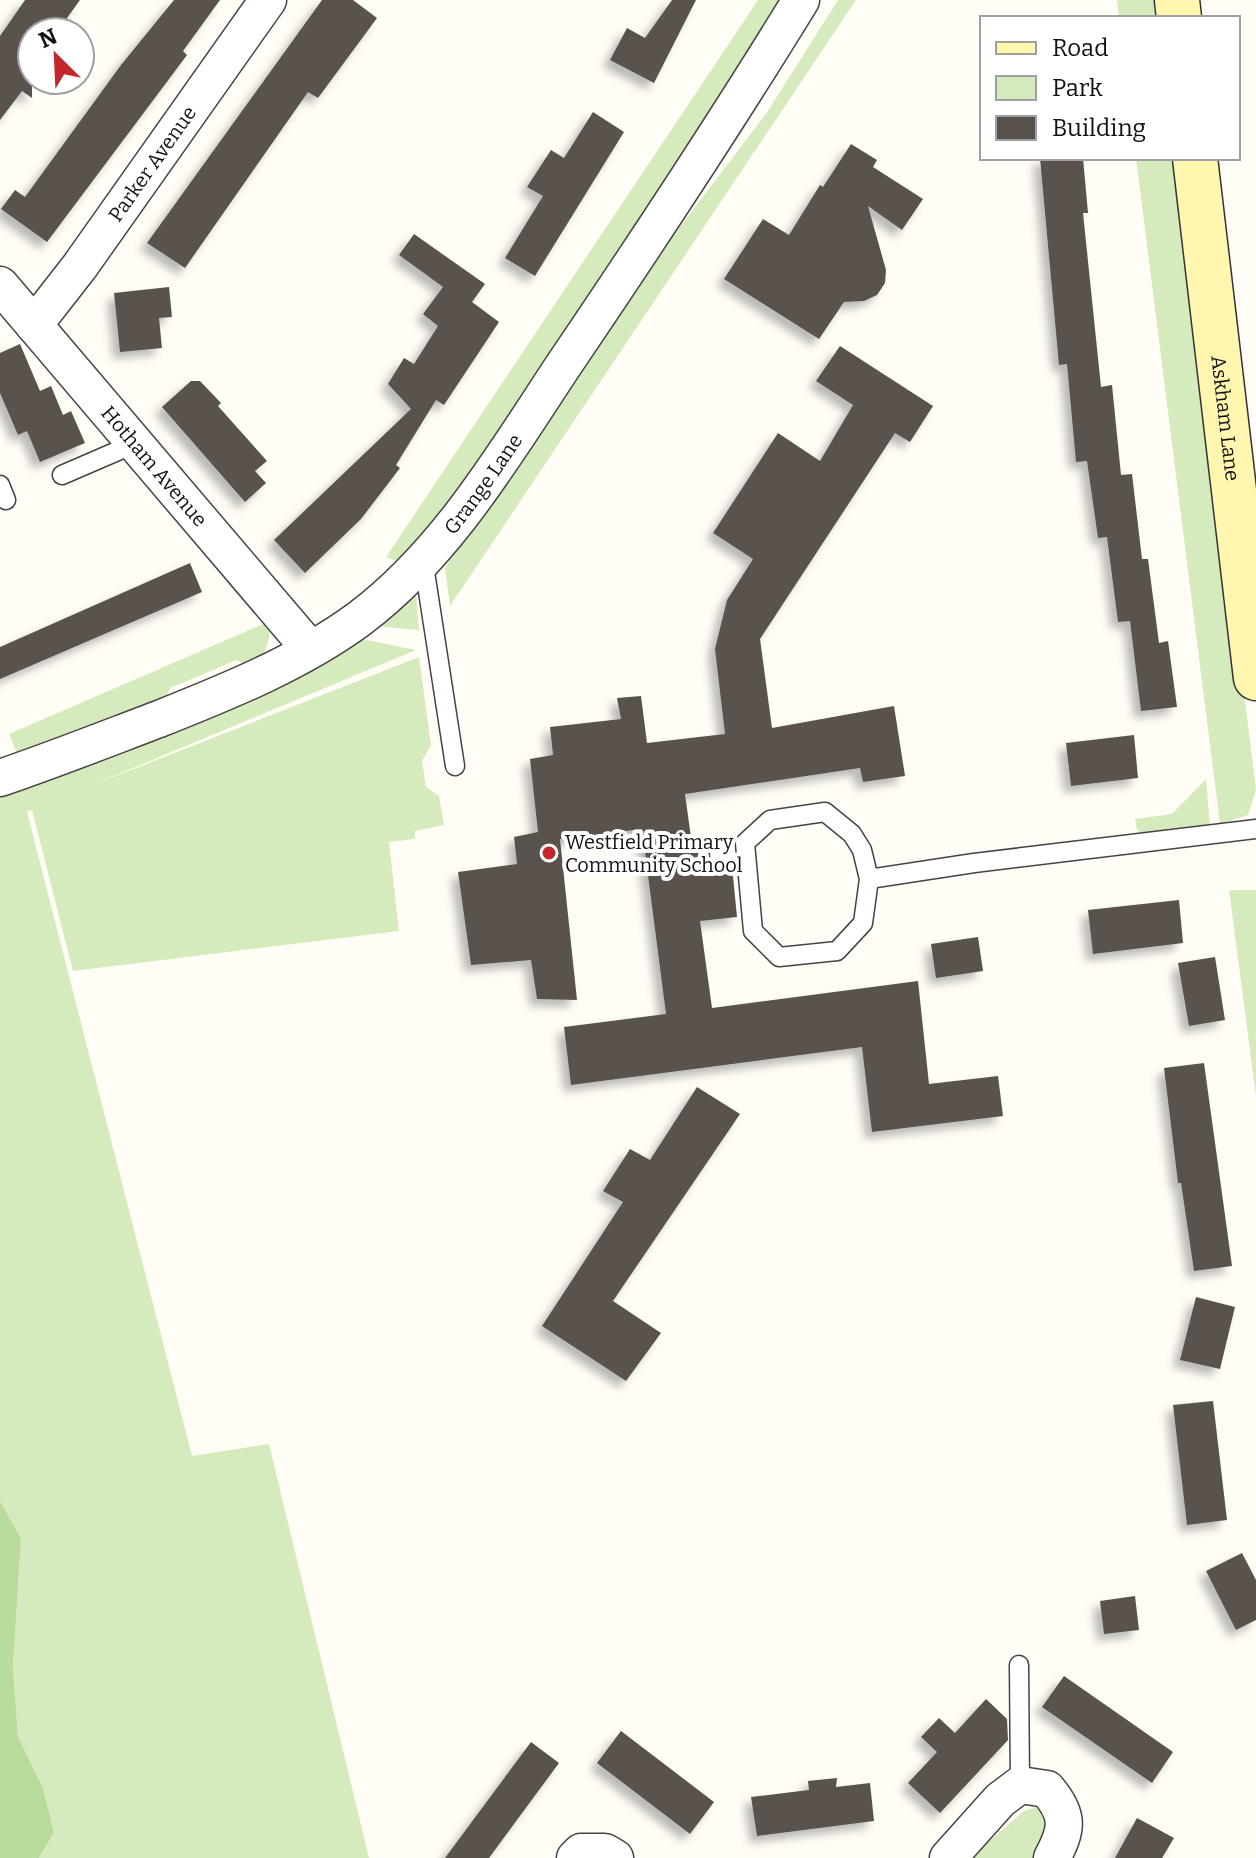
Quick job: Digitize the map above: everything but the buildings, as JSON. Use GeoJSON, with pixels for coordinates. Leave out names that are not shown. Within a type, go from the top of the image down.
{"type":"FeatureCollection","features":[{"type":"Feature","properties":{"kind":"street","name":"Parker Avenue"},"geometry":{"type":"LineString","coordinates":[[34,325],[80,266],[268,0]]}},
{"type":"Feature","properties":{"kind":"street","name":"Grange Lane"},"geometry":{"type":"LineString","coordinates":[[0,778],[217,696],[310,649],[358,619],[423,559],[485,481],[556,377],[652,235],[801,0]]}},
{"type":"Feature","properties":{"kind":"street","name":"Askham Lane"},"geometry":{"type":"LineString","coordinates":[[1195,160],[1256,678]]}},
{"type":"Feature","properties":{"kind":"street","name":"Hotham Avenue"},"geometry":{"type":"LineString","coordinates":[[0,285],[310,649]]}},
{"type":"Feature","properties":{"kind":"street"},"geometry":{"type":"LineString","coordinates":[[948,1858],[1000,1800],[1020,1785],[1047,1789],[1063,1808],[1063,1838],[1052,1858]]}},
{"type":"Feature","properties":{"kind":"street"},"geometry":{"type":"LineString","coordinates":[[575,1858],[581,1852],[605,1852],[615,1858]]}},
{"type":"Feature","properties":{"kind":"lane"},"geometry":{"type":"LineString","coordinates":[[62,475],[136,443]]}},
{"type":"Feature","properties":{"kind":"lane"},"geometry":{"type":"LineString","coordinates":[[423,559],[455,766]]}},
{"type":"Feature","properties":{"kind":"lane"},"geometry":{"type":"LineString","coordinates":[[825,812],[852,834],[862,850],[869,879],[863,923],[837,951],[779,957],[753,931],[745,843],[770,820],[825,812]]}},
{"type":"Feature","properties":{"kind":"lane"},"geometry":{"type":"LineString","coordinates":[[869,879],[974,863],[1256,829]]}},
{"type":"Feature","properties":{"kind":"lane"},"geometry":{"type":"LineString","coordinates":[[1019,1665],[1020,1785]]}},
{"type":"Feature","properties":{"kind":"green space"},"geometry":{"type":"Polygon","coordinates":[[[758,0],[785,0],[470,476],[399,562],[386,557],[758,0]]]}},
{"type":"Feature","properties":{"kind":"green space"},"geometry":{"type":"Polygon","coordinates":[[[838,0],[856,0],[450,606],[445,568],[641,278],[766,114],[838,0]]]}},
{"type":"Feature","properties":{"kind":"green space"},"geometry":{"type":"Polygon","coordinates":[[[1117,0],[1159,0],[1162,16],[1119,16],[1117,0]]]}},
{"type":"Feature","properties":{"kind":"green space"},"geometry":{"type":"Polygon","coordinates":[[[1136,160],[1178,160],[1256,790],[1248,815],[1220,824],[1136,160]]]}},
{"type":"Feature","properties":{"kind":"green space"},"geometry":{"type":"Polygon","coordinates":[[[415,584],[419,630],[375,626],[415,584]]]}},
{"type":"Feature","properties":{"kind":"green space"},"geometry":{"type":"Polygon","coordinates":[[[270,621],[266,647],[251,668],[237,660],[170,688],[164,703],[18,756],[9,734],[270,621]]]}},
{"type":"Feature","properties":{"kind":"green space"},"geometry":{"type":"Polygon","coordinates":[[[359,630],[362,639],[416,650],[90,786],[419,657],[431,745],[422,761],[426,787],[439,796],[444,825],[415,831],[415,839],[389,842],[399,931],[73,971],[32,810],[27,812],[192,1456],[269,1444],[369,1858],[39,1858],[54,1832],[43,1788],[18,1737],[13,1667],[21,1538],[0,1501],[0,790],[359,630]]]}},
{"type":"Feature","properties":{"kind":"green space"},"geometry":{"type":"Polygon","coordinates":[[[1206,779],[1210,826],[1145,835],[1137,830],[1135,819],[1172,814],[1206,779]]]}},
{"type":"Feature","properties":{"kind":"green space"},"geometry":{"type":"Polygon","coordinates":[[[1229,890],[1256,890],[1256,1096],[1229,890]]]}},
{"type":"Feature","properties":{"kind":"green space"},"geometry":{"type":"Polygon","coordinates":[[[0,1501],[21,1538],[13,1667],[18,1737],[43,1788],[54,1832],[39,1858],[0,1858],[0,1501]]]}},
{"type":"Feature","properties":{"kind":"green space"},"geometry":{"type":"Polygon","coordinates":[[[1042,1807],[1050,1815],[1038,1858],[970,1858],[1024,1811],[1042,1807]]]}},
{"type":"Feature","properties":{"kind":"place","name":"Westfield Primary Community School"},"geometry":{"type":"Point","coordinates":[549,853]}}]}
